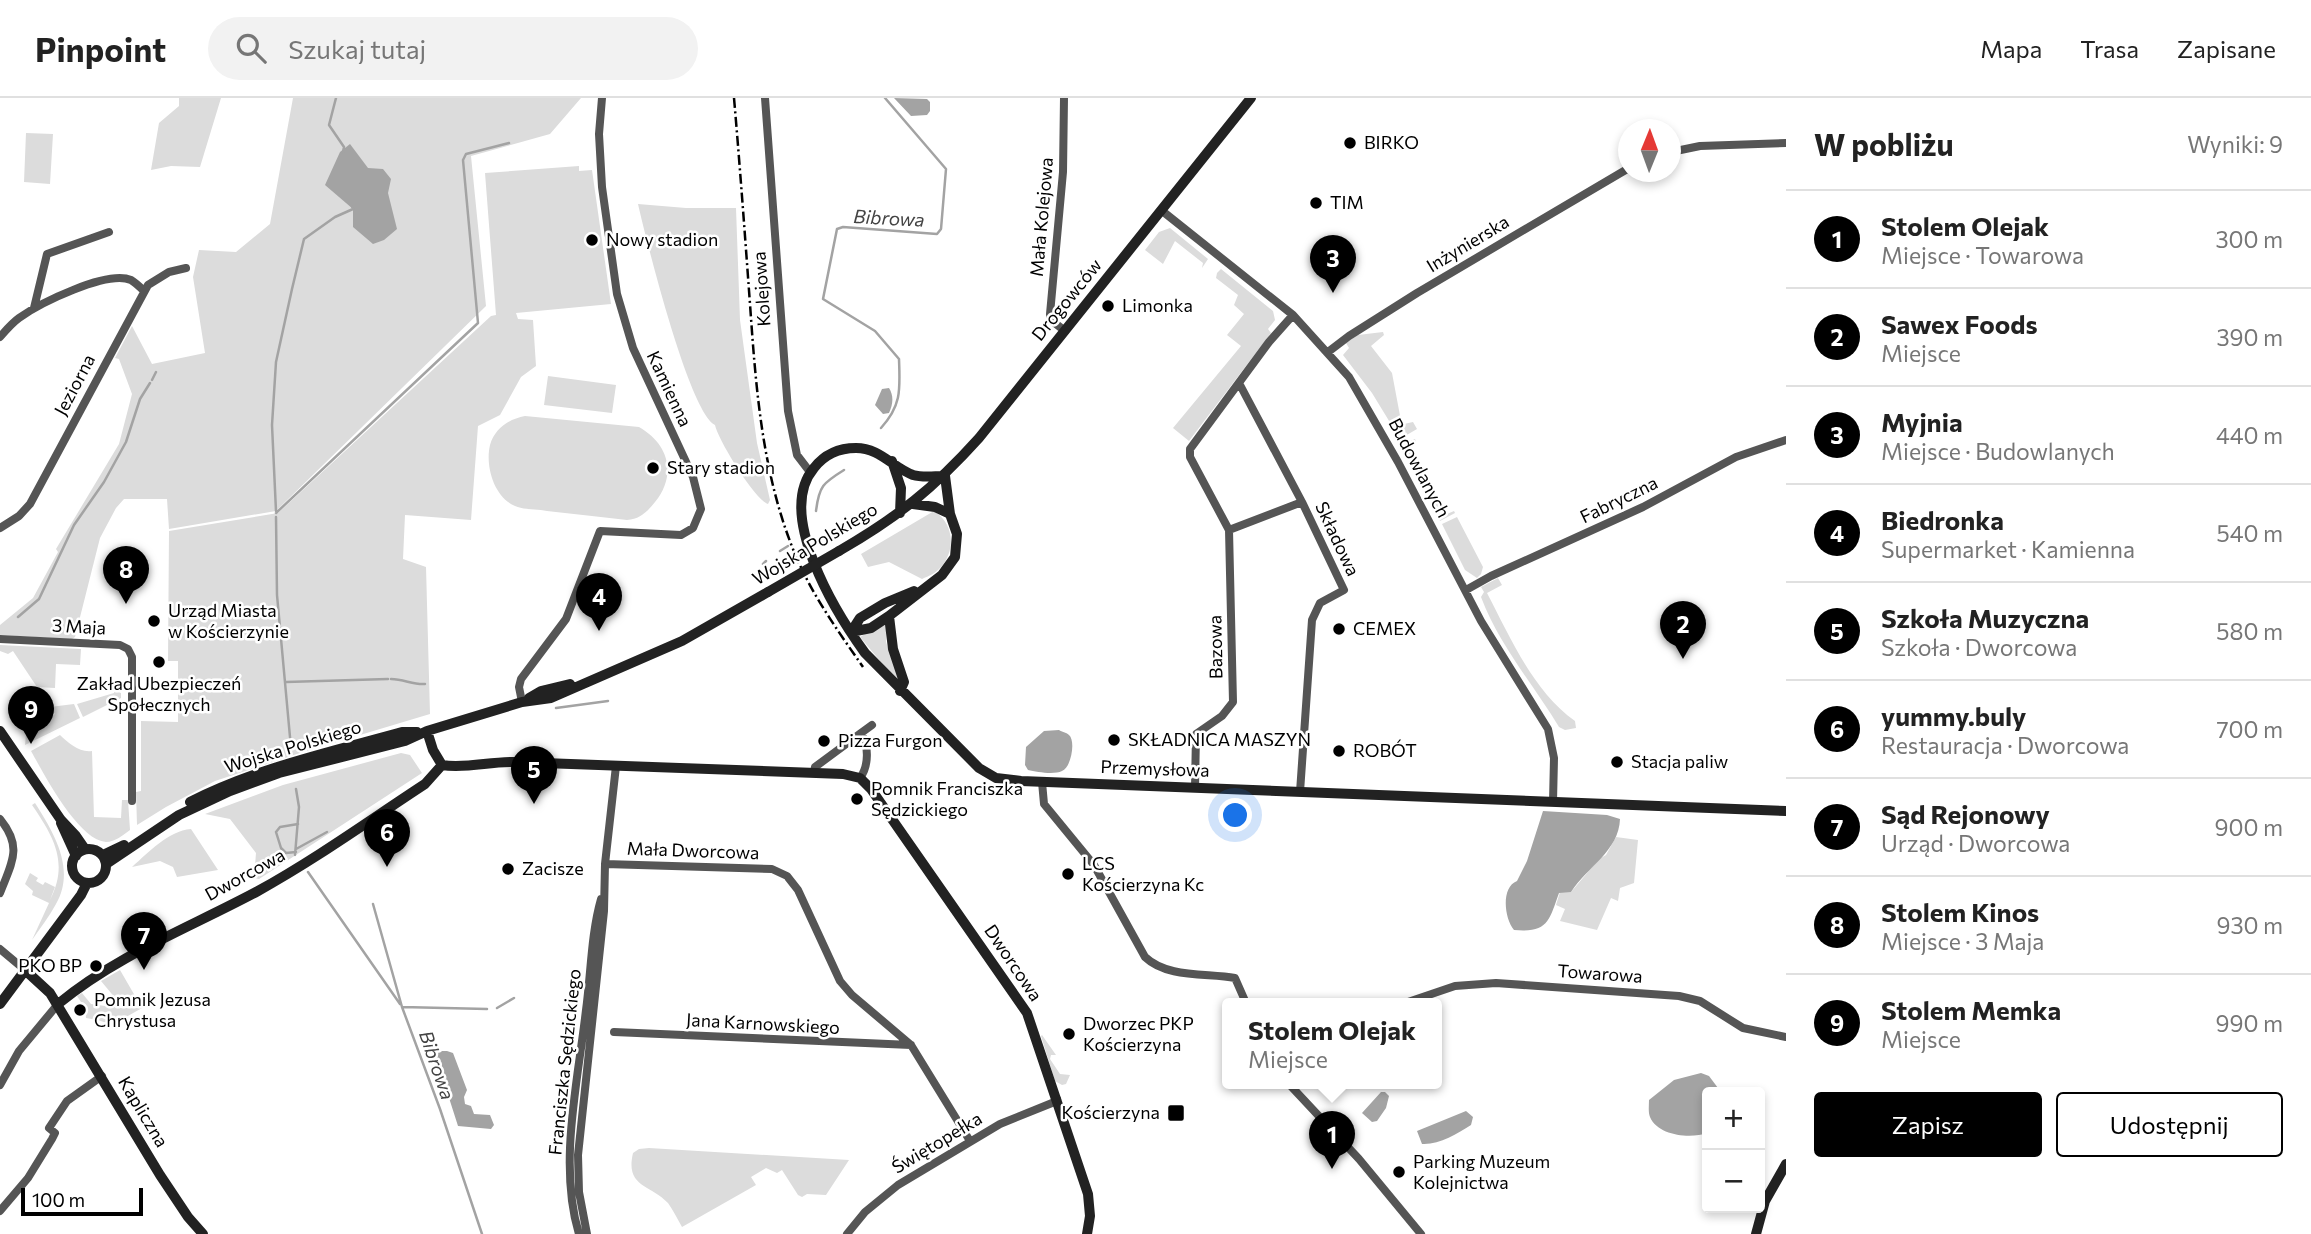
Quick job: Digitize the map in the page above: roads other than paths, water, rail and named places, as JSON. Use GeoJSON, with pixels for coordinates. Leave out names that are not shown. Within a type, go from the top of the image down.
{"type":"FeatureCollection","features":[{"type":"Feature","properties":{"kind":"main road","name":"Drogowców"},"geometry":{"type":"LineString","coordinates":[[900,513],[945,476],[979,438],[1251,98]]}},
{"type":"Feature","properties":{"kind":"main road"},"geometry":{"type":"LineString","coordinates":[[810,472],[823,459],[846,449],[872,451],[911,474],[926,477],[945,476],[950,514],[957,534],[955,557],[942,575],[923,587],[889,616],[871,628],[851,632]]}},
{"type":"Feature","properties":{"kind":"main road"},"geometry":{"type":"LineString","coordinates":[[892,461],[901,488],[900,513]]}},
{"type":"Feature","properties":{"kind":"main road","name":"Przemysłowa"},"geometry":{"type":"LineString","coordinates":[[810,472],[800,504],[804,530],[821,575],[851,632],[865,653],[900,691],[979,768],[996,778],[1786,811]]}},
{"type":"Feature","properties":{"kind":"main road"},"geometry":{"type":"LineString","coordinates":[[912,504],[935,507],[950,514]]}},
{"type":"Feature","properties":{"kind":"main road","name":"Wojska Polskiego"},"geometry":{"type":"LineString","coordinates":[[104,860],[179,816],[230,791],[279,774],[405,741],[427,731],[522,702],[541,691],[596,678],[682,641],[900,513]]}},
{"type":"Feature","properties":{"kind":"main road"},"geometry":{"type":"LineString","coordinates":[[851,632],[860,618],[885,603],[923,587]]}},
{"type":"Feature","properties":{"kind":"main road"},"geometry":{"type":"LineString","coordinates":[[889,616],[893,649],[904,682],[900,691]]}},
{"type":"Feature","properties":{"kind":"main road"},"geometry":{"type":"LineString","coordinates":[[0,730],[61,820],[64,834],[80,853]]}},
{"type":"Feature","properties":{"kind":"main road"},"geometry":{"type":"LineString","coordinates":[[427,731],[433,750],[442,765],[454,767],[502,761],[814,773],[853,775],[860,778]]}},
{"type":"Feature","properties":{"kind":"main road","name":"Dworcowa"},"geometry":{"type":"LineString","coordinates":[[58,1004],[135,954],[274,882],[425,784],[442,765]]}},
{"type":"Feature","properties":{"kind":"main road","name":"Dworcowa"},"geometry":{"type":"LineString","coordinates":[[860,778],[871,789],[1027,1013],[1088,1194],[1090,1216],[1087,1234]]}},
{"type":"Feature","properties":{"kind":"main road"},"geometry":{"type":"LineString","coordinates":[[80,853],[95,850],[104,860],[101,878],[83,881]]}},
{"type":"Feature","properties":{"kind":"main road"},"geometry":{"type":"LineString","coordinates":[[80,853],[73,868],[83,881]]}},
{"type":"Feature","properties":{"kind":"main road"},"geometry":{"type":"LineString","coordinates":[[0,1004],[70,909],[83,881]]}},
{"type":"Feature","properties":{"kind":"main road","name":"Kapliczna"},"geometry":{"type":"LineString","coordinates":[[25,970],[58,1004],[167,1186],[203,1234]]}},
{"type":"Feature","properties":{"kind":"main road"},"geometry":{"type":"LineString","coordinates":[[1756,1234],[1765,1201],[1786,1164]]}},
{"type":"Feature","properties":{"kind":"street","name":"Kamienna"},"geometry":{"type":"LineString","coordinates":[[522,702],[519,687],[521,679],[566,619],[600,531],[681,535],[693,527],[701,509],[693,477],[633,348],[617,294],[601,187],[601,98]]}},
{"type":"Feature","properties":{"kind":"street","name":"Kolejowa"},"geometry":{"type":"LineString","coordinates":[[765,98],[788,411],[797,455],[810,472]]}},
{"type":"Feature","properties":{"kind":"street","name":"Mała Kolejowa"},"geometry":{"type":"LineString","coordinates":[[1064,98],[1063,172],[1050,314],[1051,320],[1065,331]]}},
{"type":"Feature","properties":{"kind":"street"},"geometry":{"type":"LineString","coordinates":[[1681,150],[1700,146],[1786,143]]}},
{"type":"Feature","properties":{"kind":"street","name":"Inżynierska"},"geometry":{"type":"LineString","coordinates":[[1328,352],[1464,264],[1618,174]]}},
{"type":"Feature","properties":{"kind":"street","name":"Budowlanych"},"geometry":{"type":"LineString","coordinates":[[1161,210],[1293,315],[1349,377],[1367,405],[1508,668],[1548,729],[1554,758],[1553,802]]}},
{"type":"Feature","properties":{"kind":"street"},"geometry":{"type":"LineString","coordinates":[[34,308],[47,254],[109,232]]}},
{"type":"Feature","properties":{"kind":"street","name":"Jeziorna"},"geometry":{"type":"LineString","coordinates":[[0,528],[19,516],[30,504],[144,291],[154,280],[169,272],[186,268]]}},
{"type":"Feature","properties":{"kind":"street"},"geometry":{"type":"LineString","coordinates":[[0,337],[14,322],[34,308],[65,293],[107,280],[131,280],[144,291]]}},
{"type":"Feature","properties":{"kind":"street","name":"Bazowa"},"geometry":{"type":"LineString","coordinates":[[1195,788],[1196,734],[1222,716],[1233,702],[1229,530],[1189,457],[1193,442],[1276,333],[1293,315]]}},
{"type":"Feature","properties":{"kind":"street","name":"Składowa"},"geometry":{"type":"LineString","coordinates":[[1239,383],[1302,502],[1344,590],[1320,603],[1312,620],[1300,792]]}},
{"type":"Feature","properties":{"kind":"street","name":"Fabryczna"},"geometry":{"type":"LineString","coordinates":[[1466,590],[1643,507],[1736,457],[1786,440]]}},
{"type":"Feature","properties":{"kind":"street"},"geometry":{"type":"LineString","coordinates":[[1229,530],[1302,502]]}},
{"type":"Feature","properties":{"kind":"street","name":"3 Maja"},"geometry":{"type":"LineString","coordinates":[[0,639],[120,645],[128,649],[132,657],[132,801]]}},
{"type":"Feature","properties":{"kind":"street"},"geometry":{"type":"LineString","coordinates":[[814,773],[814,768],[872,725]]}},
{"type":"Feature","properties":{"kind":"street"},"geometry":{"type":"LineString","coordinates":[[860,778],[866,768],[866,740],[861,733]]}},
{"type":"Feature","properties":{"kind":"street","name":"Franciszka Sędzickiego"},"geometry":{"type":"LineString","coordinates":[[587,1234],[579,1192],[578,1155],[604,911],[603,893],[616,766]]}},
{"type":"Feature","properties":{"kind":"street"},"geometry":{"type":"LineString","coordinates":[[1042,782],[1044,804],[1094,865],[1145,957],[1154,965],[1169,970],[1235,978],[1244,998]]}},
{"type":"Feature","properties":{"kind":"street"},"geometry":{"type":"LineString","coordinates":[[0,819],[11,836],[15,851],[0,892]]}},
{"type":"Feature","properties":{"kind":"street","name":"Mała Dworcowa"},"geometry":{"type":"LineString","coordinates":[[606,864],[772,869],[787,876],[798,890],[839,981],[911,1045],[970,1141]]}},
{"type":"Feature","properties":{"kind":"street","name":"Franciszka Sędzickiego"},"geometry":{"type":"LineString","coordinates":[[579,1234],[572,1197],[570,1156],[590,971],[598,910],[603,893]]}},
{"type":"Feature","properties":{"kind":"street"},"geometry":{"type":"LineString","coordinates":[[0,949],[25,970]]}},
{"type":"Feature","properties":{"kind":"street","name":"Towarowa"},"geometry":{"type":"LineString","coordinates":[[1420,998],[1455,986],[1496,983],[1679,996],[1700,1001],[1743,1028],[1786,1037]]}},
{"type":"Feature","properties":{"kind":"street"},"geometry":{"type":"LineString","coordinates":[[0,1085],[19,1051],[58,1004]]}},
{"type":"Feature","properties":{"kind":"street","name":"Jana Karnowskiego"},"geometry":{"type":"LineString","coordinates":[[614,1032],[911,1045]]}},
{"type":"Feature","properties":{"kind":"street"},"geometry":{"type":"LineString","coordinates":[[0,1211],[28,1178],[55,1133],[49,1128],[68,1101],[102,1076]]}},
{"type":"Feature","properties":{"kind":"street"},"geometry":{"type":"LineString","coordinates":[[1294,1089],[1359,1159],[1422,1234]]}},
{"type":"Feature","properties":{"kind":"street","name":"Świętopełka"},"geometry":{"type":"LineString","coordinates":[[847,1234],[865,1212],[887,1192],[1000,1124],[1057,1099]]}},
{"type":"Feature","properties":{"kind":"waterway"},"geometry":{"type":"LineString","coordinates":[[336,98],[329,125],[344,147],[343,152]]}},
{"type":"Feature","properties":{"kind":"waterway","name":"Bibrowa"},"geometry":{"type":"LineString","coordinates":[[881,428],[896,404],[900,379],[899,359],[875,331],[823,299],[837,229],[843,227],[937,234],[941,229],[946,169],[885,98]]}},
{"type":"Feature","properties":{"kind":"waterway"},"geometry":{"type":"LineString","coordinates":[[276,513],[478,323],[463,160],[466,154],[509,143]]}},
{"type":"Feature","properties":{"kind":"waterway"},"geometry":{"type":"LineString","coordinates":[[276,511],[272,425],[276,362],[304,239],[335,217],[353,209],[352,206]]}},
{"type":"Feature","properties":{"kind":"waterway"},"geometry":{"type":"LineString","coordinates":[[152,380],[156,372]]}},
{"type":"Feature","properties":{"kind":"waterway"},"geometry":{"type":"LineString","coordinates":[[18,617],[39,599],[74,525],[104,482],[126,442],[140,399],[150,383]]}},
{"type":"Feature","properties":{"kind":"waterway","name":"Bibrowa"},"geometry":{"type":"LineString","coordinates":[[816,511],[823,486],[844,470]]}},
{"type":"Feature","properties":{"kind":"waterway"},"geometry":{"type":"LineString","coordinates":[[276,517],[277,595],[291,748]]}},
{"type":"Feature","properties":{"kind":"waterway","name":"Bibrowa"},"geometry":{"type":"LineString","coordinates":[[780,551],[788,546]]}},
{"type":"Feature","properties":{"kind":"waterway","name":"Bibrowa"},"geometry":{"type":"LineString","coordinates":[[763,564],[766,561]]}},
{"type":"Feature","properties":{"kind":"waterway"},"geometry":{"type":"LineString","coordinates":[[286,682],[388,679]]}},
{"type":"Feature","properties":{"kind":"waterway"},"geometry":{"type":"LineString","coordinates":[[391,679],[425,684]]}},
{"type":"Feature","properties":{"kind":"waterway"},"geometry":{"type":"LineString","coordinates":[[556,708],[608,701]]}},
{"type":"Feature","properties":{"kind":"waterway"},"geometry":{"type":"LineString","coordinates":[[295,855],[299,807],[296,789]]}},
{"type":"Feature","properties":{"kind":"waterway"},"geometry":{"type":"LineString","coordinates":[[296,852],[286,853],[281,848],[276,832],[280,827],[298,824]]}},
{"type":"Feature","properties":{"kind":"waterway"},"geometry":{"type":"LineString","coordinates":[[296,849],[327,832]]}},
{"type":"Feature","properties":{"kind":"waterway"},"geometry":{"type":"LineString","coordinates":[[308,872],[400,1004]]}},
{"type":"Feature","properties":{"kind":"waterway","name":"Bibrowa"},"geometry":{"type":"LineString","coordinates":[[373,904],[402,1007],[482,1234]]}},
{"type":"Feature","properties":{"kind":"waterway"},"geometry":{"type":"LineString","coordinates":[[497,1008],[514,998]]}},
{"type":"Feature","properties":{"kind":"waterway"},"geometry":{"type":"LineString","coordinates":[[402,1007],[487,1009]]}},
{"type":"Feature","properties":{"kind":"railway"},"geometry":{"type":"LineString","coordinates":[[734,98],[755,368],[762,431],[775,493],[795,554],[809,584],[863,667]]}},
{"type":"Feature","properties":{"kind":"place","name":"BIRKO"},"geometry":{"type":"Point","coordinates":[1350,143]}},
{"type":"Feature","properties":{"kind":"place","name":"TIM"},"geometry":{"type":"Point","coordinates":[1316,203]}},
{"type":"Feature","properties":{"kind":"place","name":"Nowy stadion"},"geometry":{"type":"Point","coordinates":[592,240]}},
{"type":"Feature","properties":{"kind":"place","name":"Myjnia"},"geometry":{"type":"Point","coordinates":[1333,293]}},
{"type":"Feature","properties":{"kind":"place","name":"Limonka"},"geometry":{"type":"Point","coordinates":[1108,306]}},
{"type":"Feature","properties":{"kind":"place","name":"Stary stadion"},"geometry":{"type":"Point","coordinates":[653,468]}},
{"type":"Feature","properties":{"kind":"place","name":"Stolem Kinos"},"geometry":{"type":"Point","coordinates":[126,604]}},
{"type":"Feature","properties":{"kind":"place","name":"Urząd Miasta w Kościerzynie"},"geometry":{"type":"Point","coordinates":[154,621]}},
{"type":"Feature","properties":{"kind":"place","name":"СEMEX"},"geometry":{"type":"Point","coordinates":[1339,629]}},
{"type":"Feature","properties":{"kind":"place","name":"Biedronka"},"geometry":{"type":"Point","coordinates":[599,631]}},
{"type":"Feature","properties":{"kind":"place","name":"Sawex Foods"},"geometry":{"type":"Point","coordinates":[1683,659]}},
{"type":"Feature","properties":{"kind":"place","name":"Zakład Ubezpieczeń Społecznych"},"geometry":{"type":"Point","coordinates":[159,662]}},
{"type":"Feature","properties":{"kind":"place","name":"SKŁADNICA MASZYN"},"geometry":{"type":"Point","coordinates":[1114,740]}},
{"type":"Feature","properties":{"kind":"place","name":"Pizza Furgon"},"geometry":{"type":"Point","coordinates":[824,741]}},
{"type":"Feature","properties":{"kind":"place","name":"Stolem Memka"},"geometry":{"type":"Point","coordinates":[31,744]}},
{"type":"Feature","properties":{"kind":"place","name":"ROBÓT"},"geometry":{"type":"Point","coordinates":[1339,751]}},
{"type":"Feature","properties":{"kind":"place","name":"Stacja paliw"},"geometry":{"type":"Point","coordinates":[1617,762]}},
{"type":"Feature","properties":{"kind":"place","name":"Pomnik Franciszka Sędzickiego"},"geometry":{"type":"Point","coordinates":[857,799]}},
{"type":"Feature","properties":{"kind":"place","name":"Szkoła Muzyczna"},"geometry":{"type":"Point","coordinates":[534,804]}},
{"type":"Feature","properties":{"kind":"place","name":"yummy.buly"},"geometry":{"type":"Point","coordinates":[387,867]}},
{"type":"Feature","properties":{"kind":"place","name":"Zacisze"},"geometry":{"type":"Point","coordinates":[508,869]}},
{"type":"Feature","properties":{"kind":"place","name":"LCS Kościerzyna Kc"},"geometry":{"type":"Point","coordinates":[1068,874]}},
{"type":"Feature","properties":{"kind":"place","name":"PKO BP"},"geometry":{"type":"Point","coordinates":[96,966]}},
{"type":"Feature","properties":{"kind":"place","name":"Sąd Rejonowy"},"geometry":{"type":"Point","coordinates":[144,970]}},
{"type":"Feature","properties":{"kind":"place","name":"Pomnik Jezusa Chrystusa"},"geometry":{"type":"Point","coordinates":[80,1010]}},
{"type":"Feature","properties":{"kind":"place","name":"Dworzec PKP Kościerzyna"},"geometry":{"type":"Point","coordinates":[1069,1034]}},
{"type":"Feature","properties":{"kind":"place","name":"Kościerzyna"},"geometry":{"type":"Point","coordinates":[1176,1113]}},
{"type":"Feature","properties":{"kind":"place","name":"Stolem Olejak"},"geometry":{"type":"Point","coordinates":[1332,1169]}},
{"type":"Feature","properties":{"kind":"place","name":"Parking Muzeum Kolejnictwa"},"geometry":{"type":"Point","coordinates":[1399,1172]}}]}
